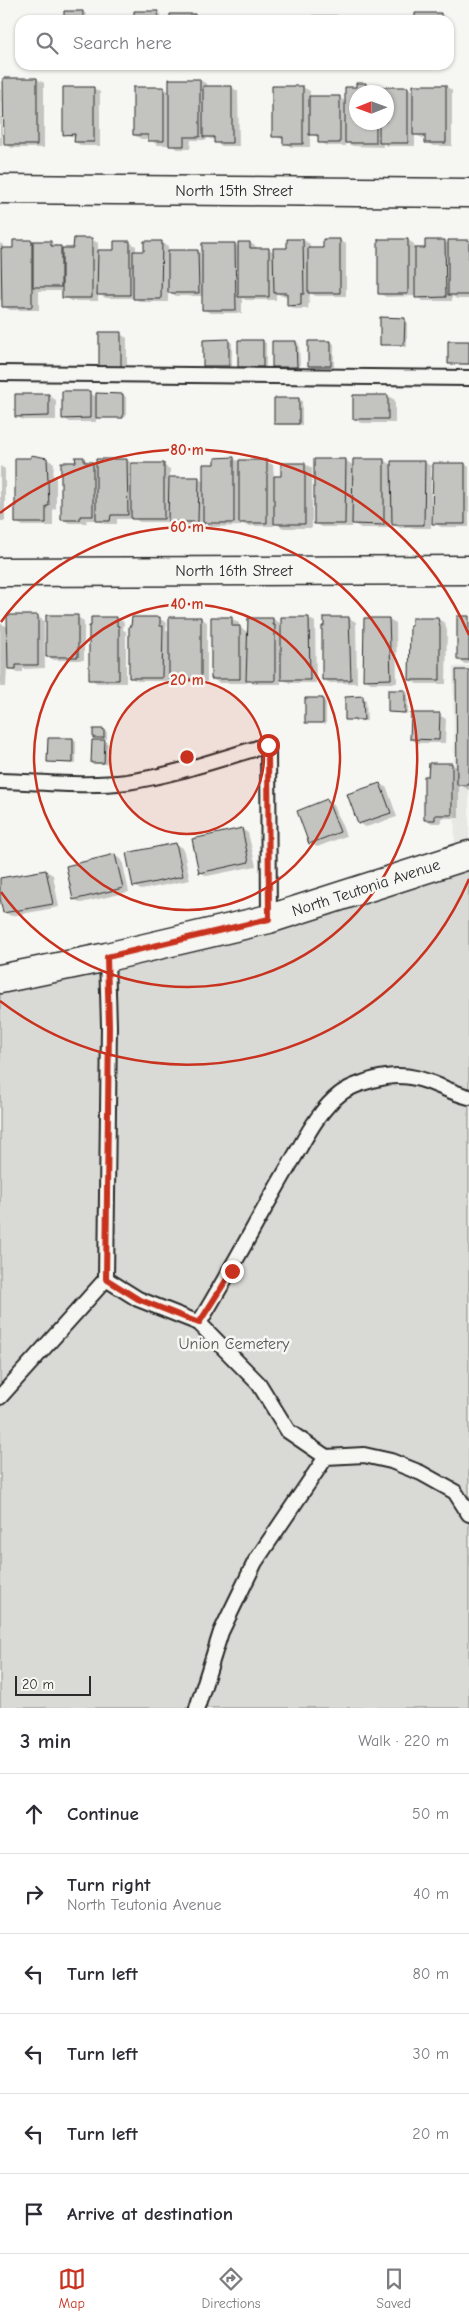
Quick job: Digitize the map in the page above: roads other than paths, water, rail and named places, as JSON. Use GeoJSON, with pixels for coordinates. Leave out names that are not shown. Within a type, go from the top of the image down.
{"type":"FeatureCollection","features":[{"type":"Feature","properties":{"kind":"street","name":"North 15th Street"},"geometry":{"type":"LineString","coordinates":[[0,189],[469,193]]}},
{"type":"Feature","properties":{"kind":"street","name":"North 16th Street"},"geometry":{"type":"LineString","coordinates":[[0,572],[469,570]]}},
{"type":"Feature","properties":{"kind":"street","name":"North Teutonia Avenue"},"geometry":{"type":"LineString","coordinates":[[0,979],[107,957],[269,919],[469,855]]}},
{"type":"Feature","properties":{"kind":"lane"},"geometry":{"type":"LineString","coordinates":[[0,373],[469,378]]}},
{"type":"Feature","properties":{"kind":"lane"},"geometry":{"type":"LineString","coordinates":[[0,781],[94,784],[127,782],[168,774],[268,745],[269,919]]}},
{"type":"Feature","properties":{"kind":"lane"},"geometry":{"type":"LineString","coordinates":[[0,1397],[106,1279],[109,1036],[107,957]]}},
{"type":"Feature","properties":{"kind":"lane"},"geometry":{"type":"LineString","coordinates":[[199,1323],[232,1271],[305,1140],[320,1116],[340,1094],[385,1077],[402,1076],[425,1079],[469,1097]]}},
{"type":"Feature","properties":{"kind":"lane"},"geometry":{"type":"LineString","coordinates":[[106,1279],[138,1299],[199,1323],[259,1384],[288,1431],[326,1457],[364,1455],[391,1461],[421,1473],[455,1492],[467,1505]]}},
{"type":"Feature","properties":{"kind":"lane"},"geometry":{"type":"LineString","coordinates":[[197,1708],[221,1632],[255,1562],[326,1457]]}},
{"type":"Feature","properties":{"kind":"park label","name":"Union Cemetery"},"geometry":{"type":"Point","coordinates":[234,1344]}}]}
